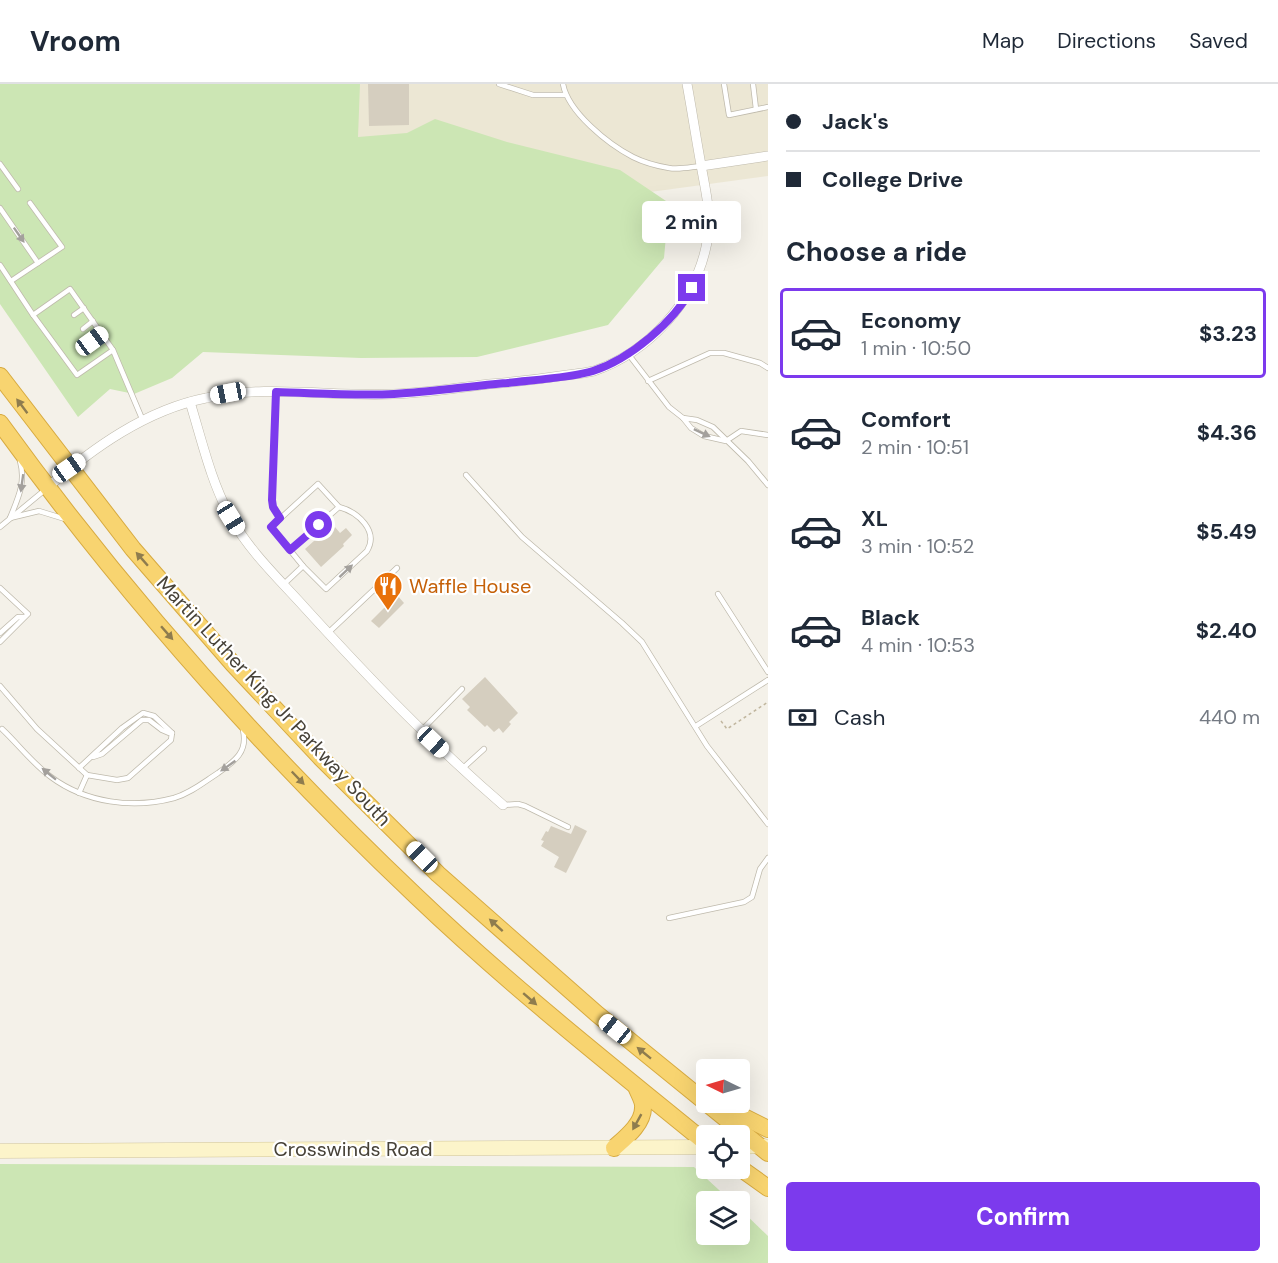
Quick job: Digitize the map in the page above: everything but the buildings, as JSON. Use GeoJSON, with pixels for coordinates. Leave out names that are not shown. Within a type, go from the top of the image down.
{"type":"FeatureCollection","features":[{"type":"Feature","properties":{"kind":"highway","name":"Martin Luther King Jr Parkway South"},"geometry":{"type":"LineString","coordinates":[[0,376],[133,549],[233,664],[321,758],[438,874],[597,1014],[690,1090]]}},
{"type":"Feature","properties":{"kind":"highway","name":"Martin Luther King Jr Parkway South"},"geometry":{"type":"LineString","coordinates":[[0,423],[137,598],[238,716],[342,824],[418,898],[514,984],[696,1137]]}},
{"type":"Feature","properties":{"kind":"highway"},"geometry":{"type":"LineString","coordinates":[[614,1148],[628,1136],[641,1116],[644,1106],[637,1089]]}},
{"type":"Feature","properties":{"kind":"highway"},"geometry":{"type":"LineString","coordinates":[[690,1090],[696,1093]]}},
{"type":"Feature","properties":{"kind":"highway"},"geometry":{"type":"LineString","coordinates":[[690,1090],[765,1148]]}},
{"type":"Feature","properties":{"kind":"highway"},"geometry":{"type":"LineString","coordinates":[[737,1113],[768,1129]]}},
{"type":"Feature","properties":{"kind":"highway"},"geometry":{"type":"LineString","coordinates":[[750,1175],[768,1188]]}},
{"type":"Feature","properties":{"kind":"street"},"geometry":{"type":"LineString","coordinates":[[48,487],[69,468],[124,430],[165,410],[228,393],[393,394],[543,379],[592,371],[627,353],[645,341],[666,322],[685,300],[698,275],[707,246],[710,221],[687,84]]}},
{"type":"Feature","properties":{"kind":"street"},"geometry":{"type":"LineString","coordinates":[[701,166],[768,156]]}},
{"type":"Feature","properties":{"kind":"street"},"geometry":{"type":"LineString","coordinates":[[190,402],[214,479],[231,518],[254,551],[421,731],[503,805]]}},
{"type":"Feature","properties":{"kind":"street","name":"Crosswinds Road"},"geometry":{"type":"LineString","coordinates":[[0,1151],[614,1148],[696,1145]]}},
{"type":"Feature","properties":{"kind":"street"},"geometry":{"type":"LineString","coordinates":[[750,1147],[765,1148]]}},
{"type":"Feature","properties":{"kind":"lane"},"geometry":{"type":"LineString","coordinates":[[498,84],[533,95],[565,95]]}},
{"type":"Feature","properties":{"kind":"lane"},"geometry":{"type":"LineString","coordinates":[[563,84],[565,95],[576,111],[601,135],[633,157],[670,168],[701,166]]}},
{"type":"Feature","properties":{"kind":"lane"},"geometry":{"type":"LineString","coordinates":[[724,84],[729,115],[768,107]]}},
{"type":"Feature","properties":{"kind":"lane"},"geometry":{"type":"LineString","coordinates":[[753,84],[756,109]]}},
{"type":"Feature","properties":{"kind":"lane"},"geometry":{"type":"LineString","coordinates":[[0,164],[18,189]]}},
{"type":"Feature","properties":{"kind":"lane"},"geometry":{"type":"LineString","coordinates":[[11,281],[62,247],[30,204]]}},
{"type":"Feature","properties":{"kind":"lane"},"geometry":{"type":"LineString","coordinates":[[0,208],[38,263]]}},
{"type":"Feature","properties":{"kind":"lane"},"geometry":{"type":"LineString","coordinates":[[0,265],[77,375],[113,350]]}},
{"type":"Feature","properties":{"kind":"lane"},"geometry":{"type":"LineString","coordinates":[[33,315],[70,289],[113,350],[143,421]]}},
{"type":"Feature","properties":{"kind":"lane"},"geometry":{"type":"LineString","coordinates":[[74,315],[84,308]]}},
{"type":"Feature","properties":{"kind":"lane"},"geometry":{"type":"LineString","coordinates":[[82,329],[93,321]]}},
{"type":"Feature","properties":{"kind":"lane"},"geometry":{"type":"LineString","coordinates":[[47,334],[54,329]]}},
{"type":"Feature","properties":{"kind":"lane"},"geometry":{"type":"LineString","coordinates":[[92,341],[102,334]]}},
{"type":"Feature","properties":{"kind":"lane"},"geometry":{"type":"LineString","coordinates":[[57,348],[63,344]]}},
{"type":"Feature","properties":{"kind":"lane"},"geometry":{"type":"LineString","coordinates":[[627,353],[669,407],[691,428],[704,436],[726,441],[741,431],[768,435]]}},
{"type":"Feature","properties":{"kind":"lane"},"geometry":{"type":"LineString","coordinates":[[648,381],[710,353],[724,353],[760,363],[768,368]]}},
{"type":"Feature","properties":{"kind":"lane"},"geometry":{"type":"LineString","coordinates":[[66,360],[72,355]]}},
{"type":"Feature","properties":{"kind":"lane"},"geometry":{"type":"LineString","coordinates":[[276,392],[272,500],[273,507],[280,518]]}},
{"type":"Feature","properties":{"kind":"lane"},"geometry":{"type":"LineString","coordinates":[[683,418],[698,420],[713,427],[748,461],[768,486]]}},
{"type":"Feature","properties":{"kind":"lane"},"geometry":{"type":"LineString","coordinates":[[10,518],[23,489],[24,473],[16,446]]}},
{"type":"Feature","properties":{"kind":"lane"},"geometry":{"type":"LineString","coordinates":[[466,476],[522,537],[642,642],[707,746],[768,824]]}},
{"type":"Feature","properties":{"kind":"lane"},"geometry":{"type":"LineString","coordinates":[[318,484],[339,507],[356,513],[369,530],[371,536],[369,548],[326,589],[303,566],[271,527],[280,518],[318,484]]}},
{"type":"Feature","properties":{"kind":"lane"},"geometry":{"type":"LineString","coordinates":[[0,527],[48,487]]}},
{"type":"Feature","properties":{"kind":"lane"},"geometry":{"type":"LineString","coordinates":[[290,550],[339,507]]}},
{"type":"Feature","properties":{"kind":"lane"},"geometry":{"type":"LineString","coordinates":[[10,518],[39,511],[52,513],[76,523]]}},
{"type":"Feature","properties":{"kind":"lane"},"geometry":{"type":"LineString","coordinates":[[284,584],[303,566]]}},
{"type":"Feature","properties":{"kind":"lane"},"geometry":{"type":"LineString","coordinates":[[328,633],[397,568]]}},
{"type":"Feature","properties":{"kind":"lane"},"geometry":{"type":"LineString","coordinates":[[0,588],[28,614],[0,642]]}},
{"type":"Feature","properties":{"kind":"lane"},"geometry":{"type":"LineString","coordinates":[[718,594],[768,672]]}},
{"type":"Feature","properties":{"kind":"lane"},"geometry":{"type":"LineString","coordinates":[[0,633],[18,617],[24,617]]}},
{"type":"Feature","properties":{"kind":"lane"},"geometry":{"type":"LineString","coordinates":[[696,726],[768,680]]}},
{"type":"Feature","properties":{"kind":"lane"},"geometry":{"type":"LineString","coordinates":[[0,686],[37,729],[87,775],[117,780],[128,778],[171,740],[172,733],[162,730],[149,720],[142,720],[102,754],[91,757],[80,768]]}},
{"type":"Feature","properties":{"kind":"lane"},"geometry":{"type":"LineString","coordinates":[[421,731],[462,689]]}},
{"type":"Feature","properties":{"kind":"lane"},"geometry":{"type":"LineString","coordinates":[[1,729],[51,777],[79,793],[108,802],[145,803],[176,798],[196,789],[238,759],[245,746],[244,733],[238,716]]}},
{"type":"Feature","properties":{"kind":"lane"},"geometry":{"type":"LineString","coordinates":[[462,770],[484,749]]}},
{"type":"Feature","properties":{"kind":"lane"},"geometry":{"type":"LineString","coordinates":[[79,793],[87,775]]}},
{"type":"Feature","properties":{"kind":"lane"},"geometry":{"type":"LineString","coordinates":[[503,805],[525,806],[568,827]]}},
{"type":"Feature","properties":{"kind":"lane"},"geometry":{"type":"LineString","coordinates":[[669,918],[744,902],[752,897],[760,869],[768,858]]}},
{"type":"Feature","properties":{"kind":"path"},"geometry":{"type":"LineString","coordinates":[[715,714],[727,729],[768,702]]}},
{"type":"Feature","properties":{"kind":"shaded area"},"geometry":{"type":"Polygon","coordinates":[[[329,84],[768,84],[768,176],[621,196],[343,179],[329,84]]]}},
{"type":"Feature","properties":{"kind":"green space"},"geometry":{"type":"Polygon","coordinates":[[[0,84],[360,84],[358,137],[407,133],[435,119],[507,142],[620,170],[669,203],[664,258],[608,325],[477,357],[361,358],[203,352],[172,378],[134,394],[110,389],[78,417],[0,304],[0,84]]]}},
{"type":"Feature","properties":{"kind":"green space"},"geometry":{"type":"Polygon","coordinates":[[[0,1164],[694,1167],[696,1179],[707,1179],[720,1191],[696,1191],[696,1245],[750,1245],[750,1219],[768,1236],[768,1263],[0,1263],[0,1164]]]}},
{"type":"Feature","properties":{"kind":"place","name":"Waffle House"},"geometry":{"type":"Point","coordinates":[388,612]}},
{"type":"Feature","properties":{"kind":"route"},"geometry":{"type":"LineString","coordinates":[[319,525],[290,550],[271,527],[280,518],[273,507],[272,500],[276,392],[393,394],[543,379],[592,371],[617,360],[645,341],[666,322],[692,288]]}}]}
